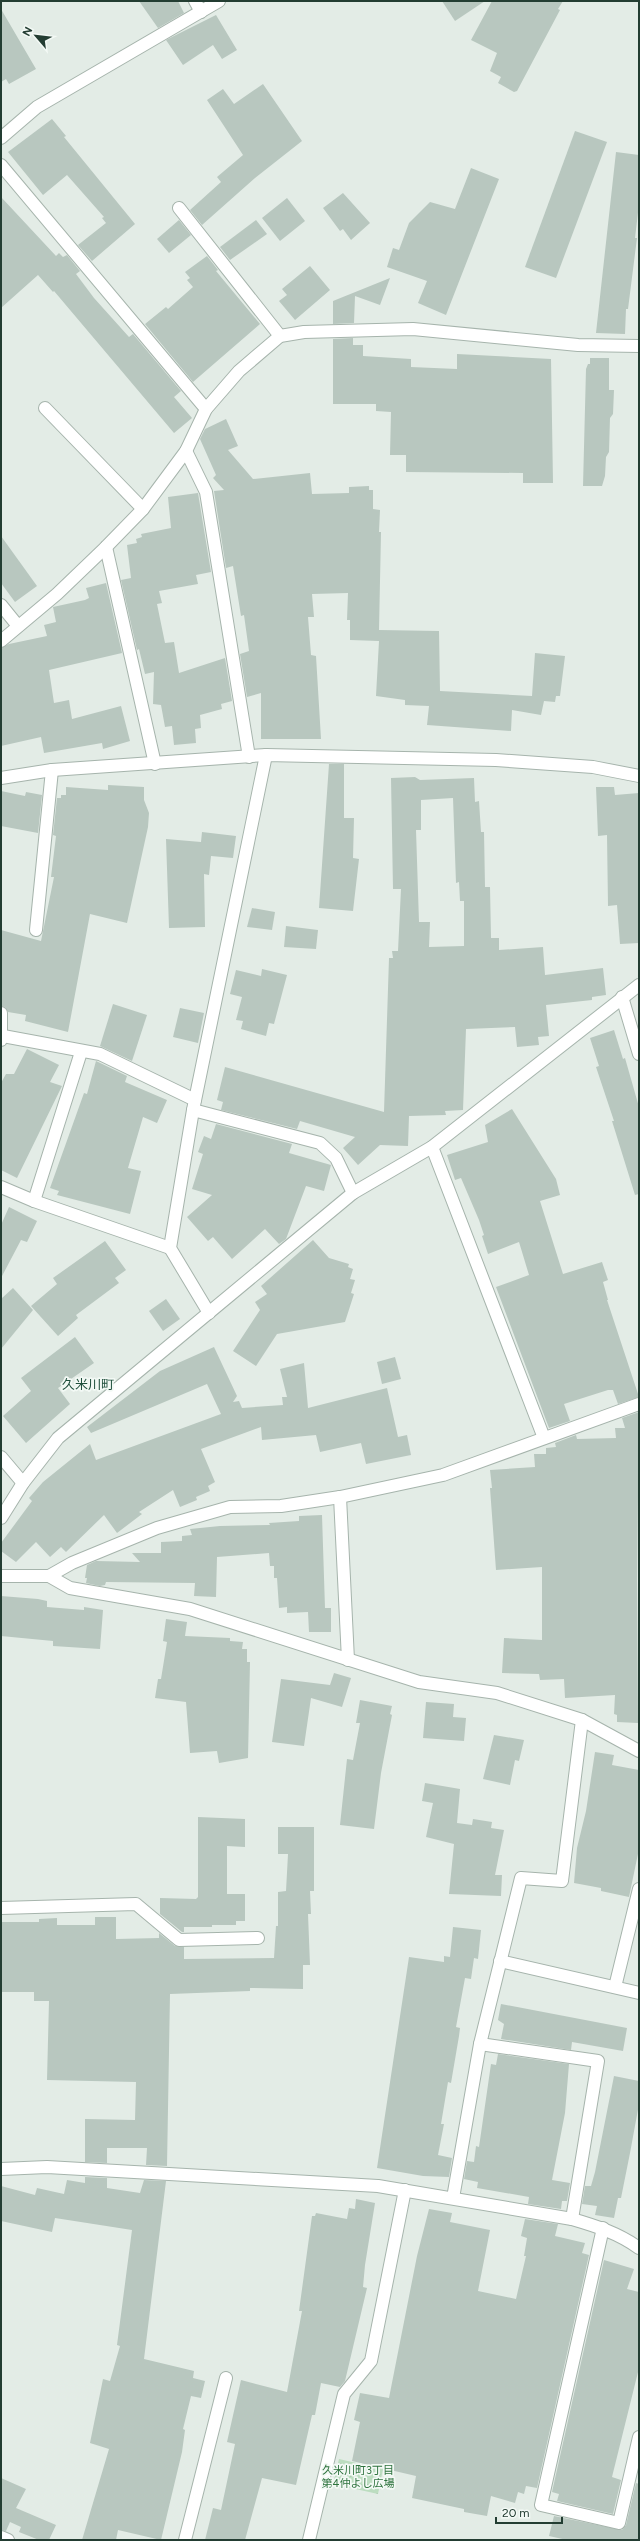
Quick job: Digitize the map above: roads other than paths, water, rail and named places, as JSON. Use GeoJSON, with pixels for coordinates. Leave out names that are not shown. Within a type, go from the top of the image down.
{"type":"FeatureCollection","features":[{"type":"Feature","properties":{"kind":"street"},"geometry":{"type":"LineString","coordinates":[[1,138],[37,107],[198,6],[219,1]]}},
{"type":"Feature","properties":{"kind":"street"},"geometry":{"type":"LineString","coordinates":[[1,165],[206,408]]}},
{"type":"Feature","properties":{"kind":"street"},"geometry":{"type":"LineString","coordinates":[[179,208],[280,336]]}},
{"type":"Feature","properties":{"kind":"street"},"geometry":{"type":"LineString","coordinates":[[1,641],[57,594],[143,509],[186,451],[206,408],[238,371],[280,336],[304,332],[413,329],[578,345],[639,346]]}},
{"type":"Feature","properties":{"kind":"street"},"geometry":{"type":"LineString","coordinates":[[44,408],[143,509]]}},
{"type":"Feature","properties":{"kind":"street"},"geometry":{"type":"LineString","coordinates":[[186,451],[206,492],[249,757]]}},
{"type":"Feature","properties":{"kind":"street"},"geometry":{"type":"LineString","coordinates":[[106,547],[155,764]]}},
{"type":"Feature","properties":{"kind":"street"},"geometry":{"type":"LineString","coordinates":[[1,605],[18,626]]}},
{"type":"Feature","properties":{"kind":"street"},"geometry":{"type":"LineString","coordinates":[[209,1314],[170,1248],[194,1105],[266,755]]}},
{"type":"Feature","properties":{"kind":"street"},"geometry":{"type":"LineString","coordinates":[[1,778],[52,770],[155,764],[266,755],[496,760],[593,767],[639,776]]}},
{"type":"Feature","properties":{"kind":"street"},"geometry":{"type":"LineString","coordinates":[[36,930],[52,770]]}},
{"type":"Feature","properties":{"kind":"street"},"geometry":{"type":"LineString","coordinates":[[1,1518],[23,1483],[58,1438],[353,1193],[432,1147],[639,985]]}},
{"type":"Feature","properties":{"kind":"street"},"geometry":{"type":"LineString","coordinates":[[622,997],[639,1054]]}},
{"type":"Feature","properties":{"kind":"street"},"geometry":{"type":"LineString","coordinates":[[1,1013],[2,1038],[100,1054],[194,1105],[320,1143],[336,1158],[353,1193]]}},
{"type":"Feature","properties":{"kind":"street"},"geometry":{"type":"LineString","coordinates":[[34,1201],[81,1052]]}},
{"type":"Feature","properties":{"kind":"street"},"geometry":{"type":"LineString","coordinates":[[432,1147],[544,1438]]}},
{"type":"Feature","properties":{"kind":"street"},"geometry":{"type":"LineString","coordinates":[[1,1187],[34,1201],[170,1248]]}},
{"type":"Feature","properties":{"kind":"street"},"geometry":{"type":"LineString","coordinates":[[1,1576],[49,1576],[72,1563],[157,1528],[223,1509],[281,1506],[340,1497],[442,1475],[639,1404]]}},
{"type":"Feature","properties":{"kind":"street"},"geometry":{"type":"LineString","coordinates":[[1,1457],[23,1483]]}},
{"type":"Feature","properties":{"kind":"street"},"geometry":{"type":"LineString","coordinates":[[340,1497],[348,1660]]}},
{"type":"Feature","properties":{"kind":"street"},"geometry":{"type":"LineString","coordinates":[[49,1576],[70,1588],[190,1609],[418,1682],[497,1693],[582,1720],[639,1750]]}},
{"type":"Feature","properties":{"kind":"street"},"geometry":{"type":"LineString","coordinates":[[453,2198],[480,2044],[521,1878],[562,1881],[582,1720]]}},
{"type":"Feature","properties":{"kind":"street"},"geometry":{"type":"LineString","coordinates":[[615,1987],[639,1889]]}},
{"type":"Feature","properties":{"kind":"street"},"geometry":{"type":"LineString","coordinates":[[1,1908],[136,1904],[179,1940],[258,1938]]}},
{"type":"Feature","properties":{"kind":"street"},"geometry":{"type":"LineString","coordinates":[[500,1961],[639,1993]]}},
{"type":"Feature","properties":{"kind":"street"},"geometry":{"type":"LineString","coordinates":[[480,2044],[598,2062],[572,2219]]}},
{"type":"Feature","properties":{"kind":"street"},"geometry":{"type":"LineString","coordinates":[[1,2169],[47,2167],[378,2186],[572,2219],[603,2228],[626,2238],[639,2248]]}},
{"type":"Feature","properties":{"kind":"street"},"geometry":{"type":"LineString","coordinates":[[309,2540],[344,2394],[371,2361],[405,2190]]}},
{"type":"Feature","properties":{"kind":"street"},"geometry":{"type":"LineString","coordinates":[[603,2228],[541,2505],[619,2523],[639,2437]]}},
{"type":"Feature","properties":{"kind":"street"},"geometry":{"type":"LineString","coordinates":[[186,2540],[226,2378]]}},
{"type":"Feature","properties":{"kind":"street"},"geometry":{"type":"LineString","coordinates":[[1,2537],[8,2540]]}},
{"type":"Feature","properties":{"kind":"district","name":"久米川町"},"geometry":{"type":"Point","coordinates":[88,1384]}},
{"type":"Feature","properties":{"kind":"park label","name":"久米川町3丁目 第4仲よし広場"},"geometry":{"type":"Point","coordinates":[358,2476]}}]}
